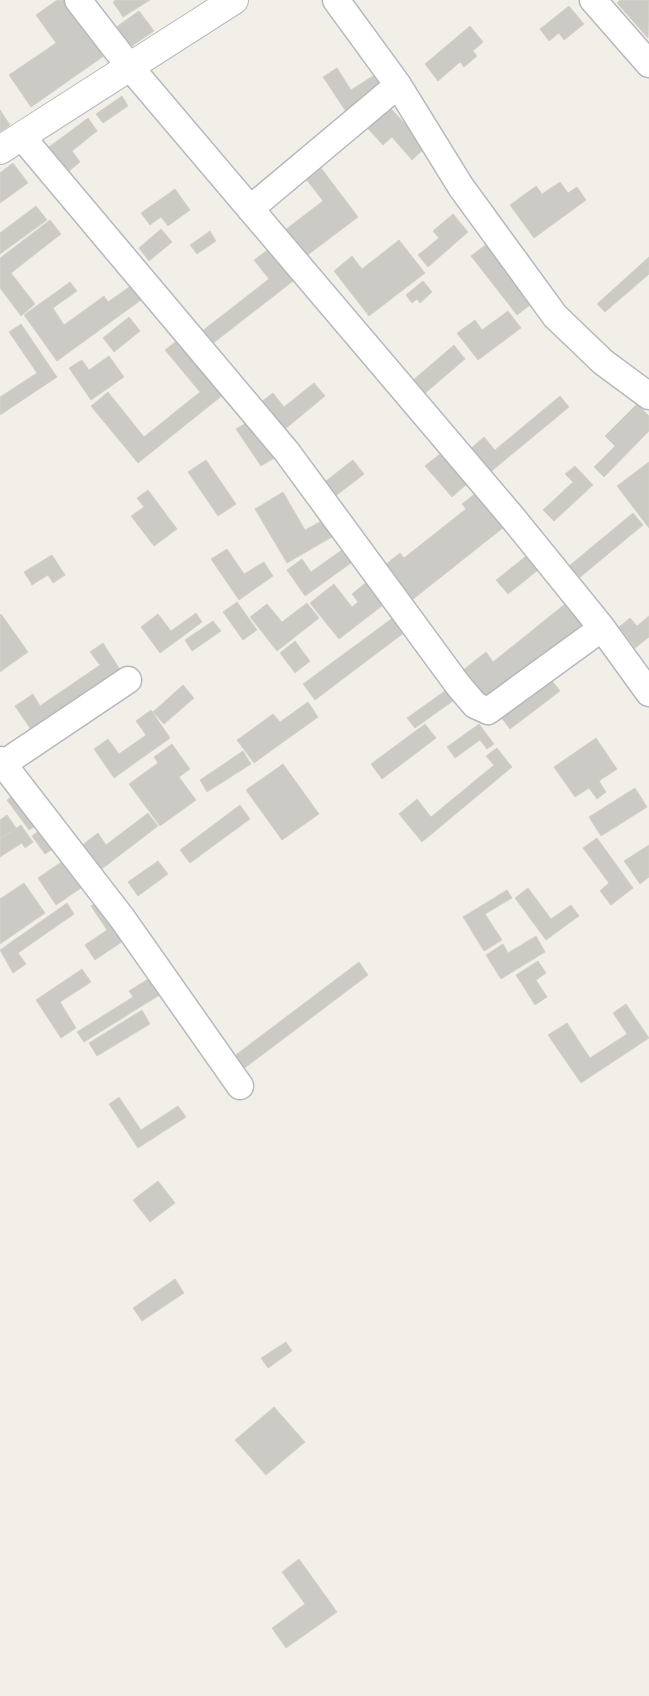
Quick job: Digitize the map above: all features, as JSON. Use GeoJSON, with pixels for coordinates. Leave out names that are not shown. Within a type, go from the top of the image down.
{"type":"FeatureCollection","features":[{"type":"Feature","properties":{"kind":"street"},"geometry":{"type":"LineString","coordinates":[[78,0],[128,66],[512,517],[602,628],[649,693]]}},
{"type":"Feature","properties":{"kind":"street"},"geometry":{"type":"LineString","coordinates":[[234,0],[128,66],[11,143],[287,452],[458,686],[475,705],[488,711],[602,628]]}},
{"type":"Feature","properties":{"kind":"street"},"geometry":{"type":"LineString","coordinates":[[336,0],[398,85],[461,187],[555,316],[603,362],[649,396]]}},
{"type":"Feature","properties":{"kind":"street"},"geometry":{"type":"LineString","coordinates":[[593,0],[649,64]]}},
{"type":"Feature","properties":{"kind":"street"},"geometry":{"type":"LineString","coordinates":[[250,209],[398,85]]}},
{"type":"Feature","properties":{"kind":"street"},"geometry":{"type":"LineString","coordinates":[[128,680],[2,762],[122,918],[240,1086]]}},
{"type":"Feature","properties":{"kind":"building"},"geometry":{"type":"Polygon","coordinates":[[[57,0],[71,0],[108,53],[31,107],[9,75],[56,43],[36,15],[57,0]]]}},
{"type":"Feature","properties":{"kind":"building"},"geometry":{"type":"Polygon","coordinates":[[[116,0],[150,0],[123,17],[113,2],[116,0]]]}},
{"type":"Feature","properties":{"kind":"building"},"geometry":{"type":"Polygon","coordinates":[[[620,0],[649,0],[648,38],[617,3],[620,0]]]}},
{"type":"Feature","properties":{"kind":"building"},"geometry":{"type":"Polygon","coordinates":[[[569,6],[584,24],[564,40],[559,33],[549,41],[540,29],[569,6]]]}},
{"type":"Feature","properties":{"kind":"building"},"geometry":{"type":"Polygon","coordinates":[[[139,11],[154,31],[126,50],[112,30],[139,11]]]}},
{"type":"Feature","properties":{"kind":"building"},"geometry":{"type":"Polygon","coordinates":[[[470,26],[483,42],[473,51],[477,56],[464,67],[460,62],[438,81],[425,64],[470,26]]]}},
{"type":"Feature","properties":{"kind":"building"},"geometry":{"type":"Polygon","coordinates":[[[337,68],[351,90],[376,74],[385,88],[347,113],[323,77],[337,68]]]}},
{"type":"Feature","properties":{"kind":"building"},"geometry":{"type":"Polygon","coordinates":[[[122,96],[128,106],[103,123],[96,114],[122,96]]]}},
{"type":"Feature","properties":{"kind":"building"},"geometry":{"type":"Polygon","coordinates":[[[385,102],[426,147],[412,160],[392,137],[383,145],[362,122],[385,102]]]}},
{"type":"Feature","properties":{"kind":"building"},"geometry":{"type":"Polygon","coordinates":[[[0,110],[10,125],[0,132],[0,110]]]}},
{"type":"Feature","properties":{"kind":"building"},"geometry":{"type":"Polygon","coordinates":[[[88,118],[97,131],[72,151],[80,162],[68,172],[49,147],[88,118]]]}},
{"type":"Feature","properties":{"kind":"building"},"geometry":{"type":"Polygon","coordinates":[[[13,163],[28,183],[0,203],[0,173],[13,163]]]}},
{"type":"Feature","properties":{"kind":"building"},"geometry":{"type":"Polygon","coordinates":[[[318,164],[358,217],[305,257],[285,230],[323,201],[303,175],[318,164]]]}},
{"type":"Feature","properties":{"kind":"building"},"geometry":{"type":"Polygon","coordinates":[[[560,182],[568,193],[577,187],[586,200],[534,238],[510,205],[536,186],[542,194],[560,182]]]}},
{"type":"Feature","properties":{"kind":"building"},"geometry":{"type":"Polygon","coordinates":[[[175,189],[190,210],[168,226],[161,217],[150,225],[141,213],[175,189]]]}},
{"type":"Feature","properties":{"kind":"building"},"geometry":{"type":"Polygon","coordinates":[[[36,206],[47,220],[0,254],[0,233],[36,206]]]}},
{"type":"Feature","properties":{"kind":"building"},"geometry":{"type":"Polygon","coordinates":[[[453,214],[468,232],[428,267],[418,255],[439,238],[433,231],[453,214]]]}},
{"type":"Feature","properties":{"kind":"building"},"geometry":{"type":"Polygon","coordinates":[[[50,220],[61,234],[11,273],[35,304],[21,316],[0,288],[0,258],[50,220]]]}},
{"type":"Feature","properties":{"kind":"building"},"geometry":{"type":"Polygon","coordinates":[[[161,229],[172,242],[149,261],[139,248],[161,229]]]}},
{"type":"Feature","properties":{"kind":"building"},"geometry":{"type":"Polygon","coordinates":[[[210,231],[216,241],[197,254],[190,245],[210,231]]]}},
{"type":"Feature","properties":{"kind":"building"},"geometry":{"type":"Polygon","coordinates":[[[399,240],[425,273],[369,316],[334,271],[352,256],[362,269],[399,240]]]}},
{"type":"Feature","properties":{"kind":"building"},"geometry":{"type":"Polygon","coordinates":[[[488,243],[534,302],[517,315],[471,256],[488,243]]]}},
{"type":"Feature","properties":{"kind":"building"},"geometry":{"type":"Polygon","coordinates":[[[269,249],[293,281],[207,348],[197,335],[269,279],[254,260],[269,249]]]}},
{"type":"Feature","properties":{"kind":"building"},"geometry":{"type":"Polygon","coordinates":[[[649,257],[649,274],[605,312],[597,304],[649,257]]]}},
{"type":"Feature","properties":{"kind":"building"},"geometry":{"type":"Polygon","coordinates":[[[423,281],[432,292],[420,303],[417,299],[412,303],[406,295],[423,281]]]}},
{"type":"Feature","properties":{"kind":"building"},"geometry":{"type":"Polygon","coordinates":[[[70,282],[77,291],[53,308],[64,325],[104,296],[108,302],[135,283],[145,297],[57,361],[24,315],[70,282]]]}},
{"type":"Feature","properties":{"kind":"building"},"geometry":{"type":"Polygon","coordinates":[[[508,311],[521,328],[478,360],[457,333],[475,320],[482,330],[508,311]]]}},
{"type":"Feature","properties":{"kind":"building"},"geometry":{"type":"Polygon","coordinates":[[[129,317],[140,331],[114,352],[103,338],[129,317]]]}},
{"type":"Feature","properties":{"kind":"building"},"geometry":{"type":"Polygon","coordinates":[[[21,324],[57,377],[0,415],[0,397],[37,373],[9,332],[21,324]]]}},
{"type":"Feature","properties":{"kind":"building"},"geometry":{"type":"Polygon","coordinates":[[[179,339],[224,394],[138,463],[91,406],[108,392],[144,437],[200,392],[165,350],[179,339]]]}},
{"type":"Feature","properties":{"kind":"building"},"geometry":{"type":"Polygon","coordinates":[[[454,345],[465,359],[423,395],[411,382],[454,345]]]}},
{"type":"Feature","properties":{"kind":"building"},"geometry":{"type":"Polygon","coordinates":[[[109,356],[124,377],[91,400],[69,368],[82,360],[89,370],[109,356]]]}},
{"type":"Feature","properties":{"kind":"building"},"geometry":{"type":"Polygon","coordinates":[[[314,383],[325,396],[284,430],[261,402],[273,393],[284,407],[314,383]]]}},
{"type":"Feature","properties":{"kind":"building"},"geometry":{"type":"Polygon","coordinates":[[[560,396],[569,407],[488,474],[468,451],[484,437],[495,450],[560,396]]]}},
{"type":"Feature","properties":{"kind":"building"},"geometry":{"type":"Polygon","coordinates":[[[637,404],[649,416],[649,431],[604,477],[594,467],[615,446],[605,436],[637,404]]]}},
{"type":"Feature","properties":{"kind":"building"},"geometry":{"type":"Polygon","coordinates":[[[251,420],[276,457],[261,466],[236,429],[251,420]]]}},
{"type":"Feature","properties":{"kind":"building"},"geometry":{"type":"Polygon","coordinates":[[[441,453],[467,484],[452,497],[425,466],[441,453]]]}},
{"type":"Feature","properties":{"kind":"building"},"geometry":{"type":"Polygon","coordinates":[[[206,460],[236,504],[218,516],[188,472],[206,460]]]}},
{"type":"Feature","properties":{"kind":"building"},"geometry":{"type":"Polygon","coordinates":[[[353,460],[364,474],[333,498],[322,484],[353,460]]]}},
{"type":"Feature","properties":{"kind":"building"},"geometry":{"type":"Polygon","coordinates":[[[649,462],[649,528],[617,486],[649,462]]]}},
{"type":"Feature","properties":{"kind":"building"},"geometry":{"type":"Polygon","coordinates":[[[575,466],[593,485],[554,521],[543,510],[573,482],[565,474],[575,466]]]}},
{"type":"Feature","properties":{"kind":"building"},"geometry":{"type":"Polygon","coordinates":[[[148,490],[177,529],[154,546],[131,516],[144,507],[137,498],[148,490]]]}},
{"type":"Feature","properties":{"kind":"building"},"geometry":{"type":"Polygon","coordinates":[[[283,492],[305,530],[327,518],[337,534],[287,563],[255,509],[283,492]]]}},
{"type":"Feature","properties":{"kind":"building"},"geometry":{"type":"Polygon","coordinates":[[[477,492],[504,527],[412,600],[385,565],[400,553],[404,558],[466,509],[462,504],[477,492]]]}},
{"type":"Feature","properties":{"kind":"building"},"geometry":{"type":"Polygon","coordinates":[[[633,513],[643,525],[579,578],[569,566],[633,513]]]}},
{"type":"Feature","properties":{"kind":"building"},"geometry":{"type":"Polygon","coordinates":[[[346,547],[355,560],[305,596],[287,570],[302,559],[311,572],[346,547]]]}},
{"type":"Feature","properties":{"kind":"building"},"geometry":{"type":"Polygon","coordinates":[[[227,549],[244,574],[264,562],[273,576],[239,600],[211,559],[227,549]]]}},
{"type":"Feature","properties":{"kind":"building"},"geometry":{"type":"Polygon","coordinates":[[[530,553],[542,567],[508,594],[496,580],[530,553]]]}},
{"type":"Feature","properties":{"kind":"building"},"geometry":{"type":"Polygon","coordinates":[[[52,555],[65,575],[53,583],[48,575],[32,585],[24,572],[52,555]]]}},
{"type":"Feature","properties":{"kind":"building"},"geometry":{"type":"Polygon","coordinates":[[[369,580],[387,602],[339,639],[310,603],[334,584],[352,607],[358,602],[352,594],[369,580]]]}},
{"type":"Feature","properties":{"kind":"building"},"geometry":{"type":"Polygon","coordinates":[[[570,600],[589,623],[488,703],[462,671],[486,652],[493,662],[570,600]]]}},
{"type":"Feature","properties":{"kind":"building"},"geometry":{"type":"Polygon","coordinates":[[[237,602],[257,630],[243,640],[223,612],[237,602]]]}},
{"type":"Feature","properties":{"kind":"building"},"geometry":{"type":"Polygon","coordinates":[[[307,603],[319,618],[277,651],[250,617],[267,604],[282,622],[307,603]]]}},
{"type":"Feature","properties":{"kind":"building"},"geometry":{"type":"Polygon","coordinates":[[[196,613],[202,622],[160,653],[141,627],[158,614],[171,631],[196,613]]]}},
{"type":"Feature","properties":{"kind":"building"},"geometry":{"type":"Polygon","coordinates":[[[398,614],[409,629],[315,700],[303,684],[398,614]]]}},
{"type":"Feature","properties":{"kind":"building"},"geometry":{"type":"Polygon","coordinates":[[[0,615],[28,652],[0,672],[0,615]]]}},
{"type":"Feature","properties":{"kind":"building"},"geometry":{"type":"Polygon","coordinates":[[[649,616],[649,637],[635,648],[619,627],[630,618],[637,626],[649,616]]]}},
{"type":"Feature","properties":{"kind":"building"},"geometry":{"type":"Polygon","coordinates":[[[213,621],[221,631],[192,651],[185,640],[213,621]]]}},
{"type":"Feature","properties":{"kind":"building"},"geometry":{"type":"Polygon","coordinates":[[[295,641],[310,661],[295,673],[280,653],[295,641]]]}},
{"type":"Feature","properties":{"kind":"building"},"geometry":{"type":"Polygon","coordinates":[[[103,643],[121,671],[32,731],[15,706],[33,694],[40,706],[100,665],[90,652],[103,643]]]}},
{"type":"Feature","properties":{"kind":"building"},"geometry":{"type":"Polygon","coordinates":[[[550,678],[560,691],[510,729],[501,717],[550,678]]]}},
{"type":"Feature","properties":{"kind":"building"},"geometry":{"type":"Polygon","coordinates":[[[183,685],[194,698],[164,724],[153,712],[183,685]]]}},
{"type":"Feature","properties":{"kind":"building"},"geometry":{"type":"Polygon","coordinates":[[[449,688],[457,698],[415,728],[407,718],[449,688]]]}},
{"type":"Feature","properties":{"kind":"building"},"geometry":{"type":"Polygon","coordinates":[[[308,702],[318,717],[254,763],[237,740],[273,714],[280,722],[308,702]]]}},
{"type":"Feature","properties":{"kind":"building"},"geometry":{"type":"Polygon","coordinates":[[[151,710],[170,738],[114,778],[94,749],[108,739],[119,754],[146,735],[136,721],[151,710]]]}},
{"type":"Feature","properties":{"kind":"building"},"geometry":{"type":"Polygon","coordinates":[[[425,724],[436,738],[382,779],[371,764],[425,724]]]}},
{"type":"Feature","properties":{"kind":"building"},"geometry":{"type":"Polygon","coordinates":[[[479,724],[494,744],[487,749],[480,740],[455,758],[447,747],[479,724]]]}},
{"type":"Feature","properties":{"kind":"building"},"geometry":{"type":"Polygon","coordinates":[[[596,738],[617,769],[599,781],[606,792],[597,799],[589,788],[575,797],[554,767],[596,738]]]}},
{"type":"Feature","properties":{"kind":"building"},"geometry":{"type":"Polygon","coordinates":[[[172,744],[190,769],[179,777],[196,800],[160,826],[129,784],[158,763],[154,757],[172,744]]]}},
{"type":"Feature","properties":{"kind":"building"},"geometry":{"type":"Polygon","coordinates":[[[497,748],[512,767],[422,842],[399,814],[417,799],[431,817],[494,765],[486,756],[497,748]]]}},
{"type":"Feature","properties":{"kind":"building"},"geometry":{"type":"Polygon","coordinates":[[[243,751],[251,764],[207,792],[200,780],[243,751]]]}},
{"type":"Feature","properties":{"kind":"building"},"geometry":{"type":"Polygon","coordinates":[[[283,764],[319,814],[282,840],[246,790],[283,764]]]}},
{"type":"Feature","properties":{"kind":"building"},"geometry":{"type":"Polygon","coordinates":[[[635,788],[647,807],[601,836],[589,817],[635,788]]]}},
{"type":"Feature","properties":{"kind":"building"},"geometry":{"type":"Polygon","coordinates":[[[20,790],[43,821],[29,830],[7,800],[20,790]]]}},
{"type":"Feature","properties":{"kind":"building"},"geometry":{"type":"Polygon","coordinates":[[[240,805],[250,819],[190,863],[180,850],[240,805]]]}},
{"type":"Feature","properties":{"kind":"building"},"geometry":{"type":"Polygon","coordinates":[[[148,813],[158,826],[99,871],[81,846],[98,833],[106,845],[148,813]]]}},
{"type":"Feature","properties":{"kind":"building"},"geometry":{"type":"Polygon","coordinates":[[[7,815],[16,828],[0,839],[0,820],[7,815]]]}},
{"type":"Feature","properties":{"kind":"building"},"geometry":{"type":"Polygon","coordinates":[[[21,825],[33,842],[25,848],[22,843],[0,857],[0,839],[21,825]]]}},
{"type":"Feature","properties":{"kind":"building"},"geometry":{"type":"Polygon","coordinates":[[[45,826],[59,845],[45,854],[32,836],[45,826]]]}},
{"type":"Feature","properties":{"kind":"building"},"geometry":{"type":"Polygon","coordinates":[[[597,838],[633,888],[611,905],[600,891],[609,883],[583,848],[597,838]]]}},
{"type":"Feature","properties":{"kind":"building"},"geometry":{"type":"Polygon","coordinates":[[[649,845],[649,877],[640,884],[624,861],[649,845]]]}},
{"type":"Feature","properties":{"kind":"building"},"geometry":{"type":"Polygon","coordinates":[[[63,861],[81,888],[56,905],[38,878],[63,861]]]}},
{"type":"Feature","properties":{"kind":"building"},"geometry":{"type":"Polygon","coordinates":[[[158,861],[168,874],[138,896],[128,882],[158,861]]]}},
{"type":"Feature","properties":{"kind":"building"},"geometry":{"type":"Polygon","coordinates":[[[24,883],[45,913],[0,944],[0,899],[24,883]]]}},
{"type":"Feature","properties":{"kind":"building"},"geometry":{"type":"Polygon","coordinates":[[[528,888],[551,919],[571,905],[579,916],[546,940],[515,898],[528,888]]]}},
{"type":"Feature","properties":{"kind":"building"},"geometry":{"type":"Polygon","coordinates":[[[507,890],[512,898],[485,914],[502,940],[484,951],[463,917],[507,890]]]}},
{"type":"Feature","properties":{"kind":"building"},"geometry":{"type":"Polygon","coordinates":[[[102,898],[129,937],[95,960],[85,945],[107,930],[91,906],[102,898]]]}},
{"type":"Feature","properties":{"kind":"building"},"geometry":{"type":"Polygon","coordinates":[[[67,903],[74,914],[18,953],[26,964],[13,973],[0,950],[67,903]]]}},
{"type":"Feature","properties":{"kind":"building"},"geometry":{"type":"Polygon","coordinates":[[[536,936],[545,952],[501,979],[486,955],[503,944],[508,953],[536,936]]]}},
{"type":"Feature","properties":{"kind":"building"},"geometry":{"type":"Polygon","coordinates":[[[538,961],[546,973],[536,980],[547,997],[535,1005],[516,975],[538,961]]]}},
{"type":"Feature","properties":{"kind":"building"},"geometry":{"type":"Polygon","coordinates":[[[359,962],[368,975],[242,1070],[233,1057],[359,962]]]}},
{"type":"Feature","properties":{"kind":"building"},"geometry":{"type":"Polygon","coordinates":[[[82,969],[91,982],[60,1002],[76,1028],[61,1038],[36,1000],[82,969]]]}},
{"type":"Feature","properties":{"kind":"building"},"geometry":{"type":"Polygon","coordinates":[[[156,974],[166,991],[84,1042],[77,1032],[133,997],[129,991],[156,974]]]}},
{"type":"Feature","properties":{"kind":"building"},"geometry":{"type":"Polygon","coordinates":[[[626,1004],[649,1038],[581,1083],[548,1035],[567,1023],[590,1058],[627,1034],[613,1013],[626,1004]]]}},
{"type":"Feature","properties":{"kind":"building"},"geometry":{"type":"Polygon","coordinates":[[[142,1010],[150,1024],[97,1056],[89,1043],[142,1010]]]}},
{"type":"Feature","properties":{"kind":"building"},"geometry":{"type":"Polygon","coordinates":[[[119,1097],[141,1130],[178,1106],[186,1117],[138,1148],[109,1104],[119,1097]]]}},
{"type":"Feature","properties":{"kind":"building"},"geometry":{"type":"Polygon","coordinates":[[[158,1181],[175,1203],[150,1222],[133,1200],[158,1181]]]}},
{"type":"Feature","properties":{"kind":"building"},"geometry":{"type":"Polygon","coordinates":[[[175,1279],[184,1293],[142,1321],[133,1308],[175,1279]]]}},
{"type":"Feature","properties":{"kind":"building"},"geometry":{"type":"Polygon","coordinates":[[[286,1342],[292,1351],[268,1368],[261,1358],[286,1342]]]}},
{"type":"Feature","properties":{"kind":"building"},"geometry":{"type":"Polygon","coordinates":[[[274,1407],[305,1442],[266,1475],[235,1440],[274,1407]]]}},
{"type":"Feature","properties":{"kind":"building"},"geometry":{"type":"Polygon","coordinates":[[[299,1559],[337,1612],[286,1648],[272,1628],[305,1604],[282,1572],[299,1559]]]}}]}
